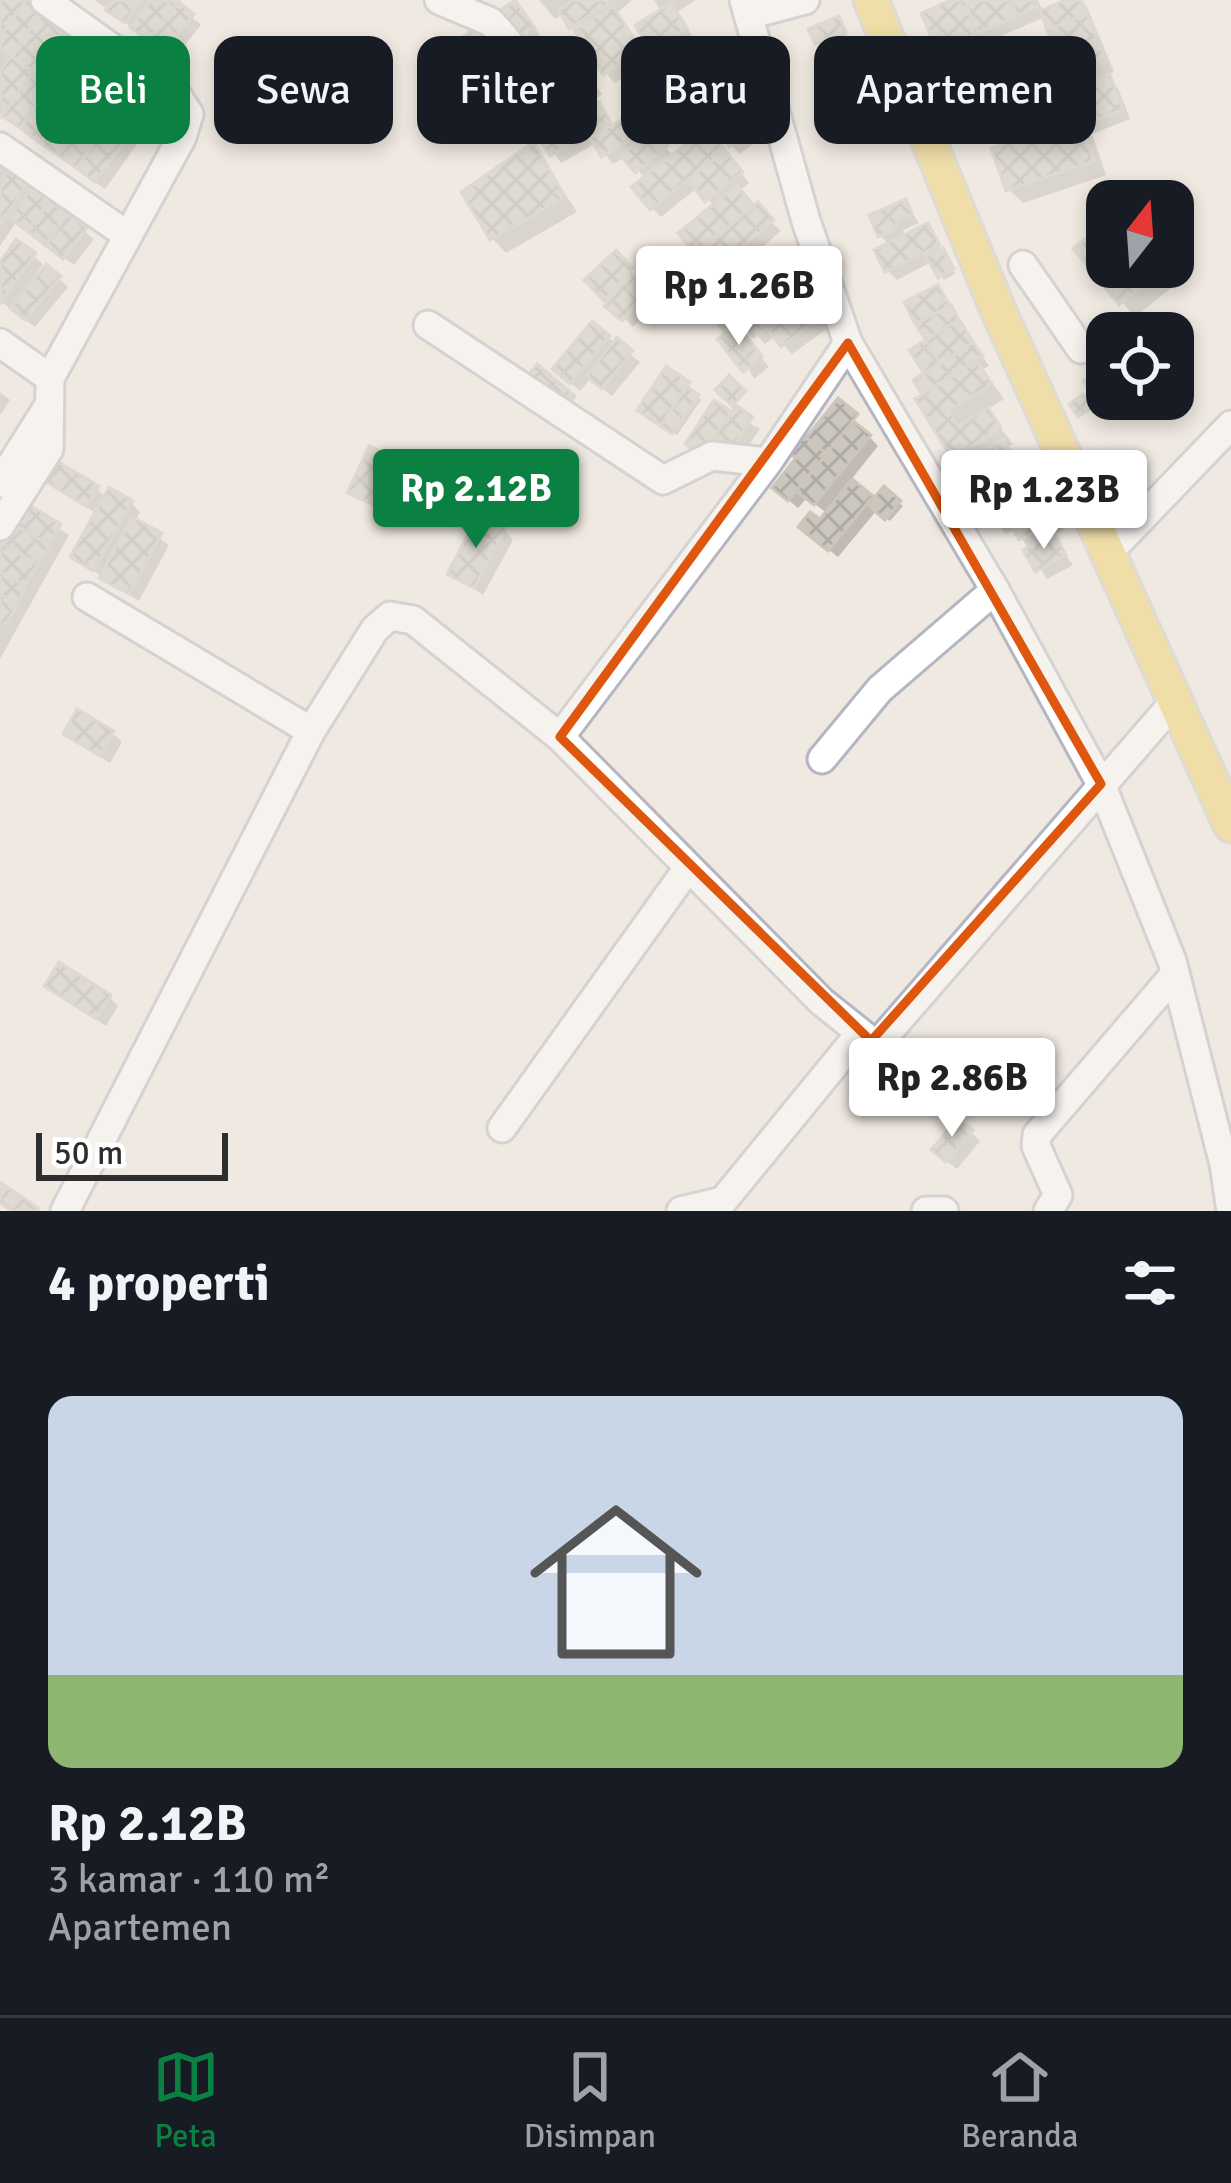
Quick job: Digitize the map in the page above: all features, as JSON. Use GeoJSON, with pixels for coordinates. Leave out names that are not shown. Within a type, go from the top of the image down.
{"type":"FeatureCollection","features":[{"type":"Feature","properties":{"kind":"main road"},"geometry":{"type":"LineString","coordinates":[[871,0],[885,36]]}},
{"type":"Feature","properties":{"kind":"main road"},"geometry":{"type":"LineString","coordinates":[[929,144],[998,310],[1231,825]]}},
{"type":"Feature","properties":{"kind":"street"},"geometry":{"type":"LineString","coordinates":[[0,483],[189,113],[176,94],[45,0]]}},
{"type":"Feature","properties":{"kind":"street"},"geometry":{"type":"LineString","coordinates":[[439,0],[491,22],[503,36]]}},
{"type":"Feature","properties":{"kind":"street"},"geometry":{"type":"LineString","coordinates":[[773,5],[806,221],[848,343],[1108,777],[1175,974],[1225,1164],[1231,1211]]}},
{"type":"Feature","properties":{"kind":"street"},"geometry":{"type":"LineString","coordinates":[[0,147],[127,235]]}},
{"type":"Feature","properties":{"kind":"street"},"geometry":{"type":"LineString","coordinates":[[1023,265],[1081,350]]}},
{"type":"Feature","properties":{"kind":"street"},"geometry":{"type":"LineString","coordinates":[[998,310],[1046,298]]}},
{"type":"Feature","properties":{"kind":"street"},"geometry":{"type":"LineString","coordinates":[[428,326],[663,480],[712,456],[768,462]]}},
{"type":"Feature","properties":{"kind":"street"},"geometry":{"type":"LineString","coordinates":[[0,343],[51,391],[49,449],[0,526]]}},
{"type":"Feature","properties":{"kind":"street"},"geometry":{"type":"LineString","coordinates":[[560,736],[768,462],[848,343]]}},
{"type":"Feature","properties":{"kind":"street"},"geometry":{"type":"LineString","coordinates":[[1108,553],[1231,425]]}},
{"type":"Feature","properties":{"kind":"street"},"geometry":{"type":"LineString","coordinates":[[822,759],[880,688],[995,590]]}},
{"type":"Feature","properties":{"kind":"street"},"geometry":{"type":"LineString","coordinates":[[87,597],[311,731]]}},
{"type":"Feature","properties":{"kind":"street"},"geometry":{"type":"LineString","coordinates":[[64,1211],[311,731],[379,623],[397,616],[413,620],[560,736],[859,1036],[882,1039],[1177,699]]}},
{"type":"Feature","properties":{"kind":"street"},"geometry":{"type":"LineString","coordinates":[[502,1128],[688,868]]}},
{"type":"Feature","properties":{"kind":"street"},"geometry":{"type":"LineString","coordinates":[[1048,1211],[1058,1196],[1036,1138],[1175,974]]}},
{"type":"Feature","properties":{"kind":"street"},"geometry":{"type":"LineString","coordinates":[[681,1211],[723,1201],[859,1036]]}},
{"type":"Feature","properties":{"kind":"street"},"geometry":{"type":"LineString","coordinates":[[926,1211],[944,1211]]}},
{"type":"Feature","properties":{"kind":"highlighted area"},"geometry":{"type":"Polygon","coordinates":[[[848,343],[1101,784],[871,1041],[560,737],[848,343]]]}},
{"type":"Feature","properties":{"kind":"building"},"geometry":{"type":"Polygon","coordinates":[[[0,0],[26,0],[0,37],[0,0]]]}},
{"type":"Feature","properties":{"kind":"building"},"geometry":{"type":"Polygon","coordinates":[[[26,0],[48,4],[11,56],[0,48],[0,37],[26,0]]]}},
{"type":"Feature","properties":{"kind":"building"},"geometry":{"type":"Polygon","coordinates":[[[113,0],[141,0],[125,23],[105,10],[113,0]]]}},
{"type":"Feature","properties":{"kind":"building"},"geometry":{"type":"Polygon","coordinates":[[[151,0],[179,2],[152,36],[142,36],[130,27],[151,0]]]}},
{"type":"Feature","properties":{"kind":"building"},"geometry":{"type":"Polygon","coordinates":[[[515,0],[535,28],[523,36],[512,36],[496,13],[515,0]]]}},
{"type":"Feature","properties":{"kind":"building"},"geometry":{"type":"Polygon","coordinates":[[[573,0],[615,0],[569,29],[558,10],[573,0]]]}},
{"type":"Feature","properties":{"kind":"building"},"geometry":{"type":"Polygon","coordinates":[[[951,0],[964,0],[978,33],[931,36],[921,13],[951,0]]]}},
{"type":"Feature","properties":{"kind":"building"},"geometry":{"type":"Polygon","coordinates":[[[964,0],[1011,0],[1017,16],[978,33],[964,0]]]}},
{"type":"Feature","properties":{"kind":"building"},"geometry":{"type":"Polygon","coordinates":[[[1011,0],[1035,0],[1038,7],[1017,16],[1011,0]]]}},
{"type":"Feature","properties":{"kind":"building"},"geometry":{"type":"Polygon","coordinates":[[[1065,0],[1081,0],[1087,14],[1047,30],[1040,11],[1065,0]]]}},
{"type":"Feature","properties":{"kind":"building"},"geometry":{"type":"Polygon","coordinates":[[[179,2],[194,14],[177,36],[152,36],[179,2]]]}},
{"type":"Feature","properties":{"kind":"building"},"geometry":{"type":"Polygon","coordinates":[[[671,3],[687,28],[674,36],[642,36],[635,25],[671,3]]]}},
{"type":"Feature","properties":{"kind":"building"},"geometry":{"type":"Polygon","coordinates":[[[48,4],[70,20],[59,36],[36,36],[33,72],[11,56],[48,4]]]}},
{"type":"Feature","properties":{"kind":"building"},"geometry":{"type":"Polygon","coordinates":[[[613,6],[632,36],[621,36],[621,64],[603,75],[597,66],[597,36],[578,36],[574,30],[613,6]]]}},
{"type":"Feature","properties":{"kind":"building"},"geometry":{"type":"Polygon","coordinates":[[[1087,14],[1096,36],[1050,36],[1047,30],[1087,14]]]}},
{"type":"Feature","properties":{"kind":"building"},"geometry":{"type":"Polygon","coordinates":[[[839,16],[846,32],[814,36],[814,42],[808,29],[839,16]]]}},
{"type":"Feature","properties":{"kind":"building"},"geometry":{"type":"Polygon","coordinates":[[[70,20],[88,32],[85,36],[59,36],[70,20]]]}},
{"type":"Feature","properties":{"kind":"building"},"geometry":{"type":"Polygon","coordinates":[[[478,24],[488,36],[464,36],[478,24]]]}},
{"type":"Feature","properties":{"kind":"building"},"geometry":{"type":"Polygon","coordinates":[[[1096,39],[1107,62],[1096,66],[1096,39]]]}},
{"type":"Feature","properties":{"kind":"building"},"geometry":{"type":"Polygon","coordinates":[[[11,56],[33,72],[2,116],[0,71],[11,56]]]}},
{"type":"Feature","properties":{"kind":"building"},"geometry":{"type":"Polygon","coordinates":[[[36,74],[36,105],[20,128],[2,116],[36,74]]]}},
{"type":"Feature","properties":{"kind":"building"},"geometry":{"type":"Polygon","coordinates":[[[1110,75],[1123,110],[1096,120],[1096,80],[1110,75]]]}},
{"type":"Feature","properties":{"kind":"building"},"geometry":{"type":"Polygon","coordinates":[[[597,103],[610,121],[597,129],[597,103]]]}},
{"type":"Feature","properties":{"kind":"building"},"geometry":{"type":"Polygon","coordinates":[[[36,105],[36,140],[20,128],[36,105]]]}},
{"type":"Feature","properties":{"kind":"building"},"geometry":{"type":"Polygon","coordinates":[[[621,120],[623,144],[601,157],[593,144],[597,134],[621,120]]]}},
{"type":"Feature","properties":{"kind":"building"},"geometry":{"type":"Polygon","coordinates":[[[41,144],[63,144],[56,154],[41,144]]]}},
{"type":"Feature","properties":{"kind":"building"},"geometry":{"type":"Polygon","coordinates":[[[63,144],[93,144],[76,168],[56,154],[63,144]]]}},
{"type":"Feature","properties":{"kind":"building"},"geometry":{"type":"Polygon","coordinates":[[[93,144],[123,144],[95,182],[76,168],[93,144]]]}},
{"type":"Feature","properties":{"kind":"building"},"geometry":{"type":"Polygon","coordinates":[[[535,144],[565,197],[490,240],[461,192],[535,144]]]}},
{"type":"Feature","properties":{"kind":"building"},"geometry":{"type":"Polygon","coordinates":[[[542,144],[572,144],[550,156],[542,144]]]}},
{"type":"Feature","properties":{"kind":"building"},"geometry":{"type":"Polygon","coordinates":[[[633,144],[668,146],[635,173],[620,155],[633,144]]]}},
{"type":"Feature","properties":{"kind":"building"},"geometry":{"type":"Polygon","coordinates":[[[685,144],[720,144],[725,150],[650,210],[631,187],[685,144]]]}},
{"type":"Feature","properties":{"kind":"building"},"geometry":{"type":"Polygon","coordinates":[[[1088,144],[1094,161],[1006,191],[991,148],[1088,144]]]}},
{"type":"Feature","properties":{"kind":"building"},"geometry":{"type":"Polygon","coordinates":[[[725,150],[743,172],[705,202],[688,180],[725,150]]]}},
{"type":"Feature","properties":{"kind":"building"},"geometry":{"type":"Polygon","coordinates":[[[16,159],[36,172],[0,224],[0,182],[16,159]]]}},
{"type":"Feature","properties":{"kind":"building"},"geometry":{"type":"Polygon","coordinates":[[[737,185],[754,206],[695,254],[678,233],[737,185]]]}},
{"type":"Feature","properties":{"kind":"building"},"geometry":{"type":"Polygon","coordinates":[[[32,187],[50,200],[27,231],[9,217],[32,187]]]}},
{"type":"Feature","properties":{"kind":"building"},"geometry":{"type":"Polygon","coordinates":[[[906,199],[912,214],[896,221],[899,228],[878,237],[869,215],[906,199]]]}},
{"type":"Feature","properties":{"kind":"building"},"geometry":{"type":"Polygon","coordinates":[[[50,200],[68,214],[45,245],[27,231],[50,200]]]}},
{"type":"Feature","properties":{"kind":"building"},"geometry":{"type":"Polygon","coordinates":[[[758,202],[774,220],[725,262],[708,243],[758,202]]]}},
{"type":"Feature","properties":{"kind":"building"},"geometry":{"type":"Polygon","coordinates":[[[68,214],[87,228],[63,259],[45,245],[68,214]]]}},
{"type":"Feature","properties":{"kind":"building"},"geometry":{"type":"Polygon","coordinates":[[[928,223],[940,245],[885,272],[874,250],[928,223]]]}},
{"type":"Feature","properties":{"kind":"building"},"geometry":{"type":"Polygon","coordinates":[[[1086,238],[1086,265],[1073,249],[1086,238]]]}},
{"type":"Feature","properties":{"kind":"building"},"geometry":{"type":"Polygon","coordinates":[[[16,239],[36,253],[1,302],[0,262],[16,239]]]}},
{"type":"Feature","properties":{"kind":"building"},"geometry":{"type":"Polygon","coordinates":[[[943,248],[954,269],[938,278],[926,256],[943,248]]]}},
{"type":"Feature","properties":{"kind":"building"},"geometry":{"type":"Polygon","coordinates":[[[616,250],[633,268],[604,301],[584,280],[616,250]]]}},
{"type":"Feature","properties":{"kind":"building"},"geometry":{"type":"Polygon","coordinates":[[[742,252],[754,264],[717,301],[705,288],[742,252]]]}},
{"type":"Feature","properties":{"kind":"building"},"geometry":{"type":"Polygon","coordinates":[[[699,257],[713,273],[683,300],[669,284],[699,257]]]}},
{"type":"Feature","properties":{"kind":"building"},"geometry":{"type":"Polygon","coordinates":[[[46,264],[61,276],[25,320],[10,308],[46,264]]]}},
{"type":"Feature","properties":{"kind":"building"},"geometry":{"type":"Polygon","coordinates":[[[754,264],[773,282],[725,331],[706,313],[754,264]]]}},
{"type":"Feature","properties":{"kind":"building"},"geometry":{"type":"Polygon","coordinates":[[[804,267],[819,287],[754,337],[739,318],[804,267]]]}},
{"type":"Feature","properties":{"kind":"building"},"geometry":{"type":"Polygon","coordinates":[[[631,274],[652,291],[622,321],[604,306],[631,274]]]}},
{"type":"Feature","properties":{"kind":"building"},"geometry":{"type":"Polygon","coordinates":[[[938,285],[950,306],[915,324],[904,302],[938,285]]]}},
{"type":"Feature","properties":{"kind":"building"},"geometry":{"type":"Polygon","coordinates":[[[1105,288],[1140,288],[1119,305],[1105,288]]]}},
{"type":"Feature","properties":{"kind":"building"},"geometry":{"type":"Polygon","coordinates":[[[814,295],[828,312],[781,347],[768,329],[814,295]]]}},
{"type":"Feature","properties":{"kind":"building"},"geometry":{"type":"Polygon","coordinates":[[[951,305],[959,319],[926,340],[915,324],[951,305]]]}},
{"type":"Feature","properties":{"kind":"building"},"geometry":{"type":"Polygon","coordinates":[[[959,319],[973,342],[940,364],[926,340],[959,319]]]}},
{"type":"Feature","properties":{"kind":"building"},"geometry":{"type":"Polygon","coordinates":[[[592,321],[610,336],[570,384],[552,369],[592,321]]]}},
{"type":"Feature","properties":{"kind":"building"},"geometry":{"type":"Polygon","coordinates":[[[736,323],[762,356],[743,372],[717,339],[736,323]]]}},
{"type":"Feature","properties":{"kind":"building"},"geometry":{"type":"Polygon","coordinates":[[[617,337],[633,351],[602,389],[586,376],[617,337]]]}},
{"type":"Feature","properties":{"kind":"building"},"geometry":{"type":"Polygon","coordinates":[[[926,340],[940,364],[924,374],[909,350],[926,340]]]}},
{"type":"Feature","properties":{"kind":"building"},"geometry":{"type":"Polygon","coordinates":[[[973,342],[983,356],[922,394],[913,380],[973,342]]]}},
{"type":"Feature","properties":{"kind":"building"},"geometry":{"type":"Polygon","coordinates":[[[977,361],[992,384],[949,411],[958,426],[988,407],[1001,428],[952,459],[915,399],[977,361]]]}},
{"type":"Feature","properties":{"kind":"building"},"geometry":{"type":"Polygon","coordinates":[[[537,364],[575,396],[561,413],[522,382],[537,364]]]}},
{"type":"Feature","properties":{"kind":"building"},"geometry":{"type":"Polygon","coordinates":[[[666,366],[690,382],[660,426],[637,410],[666,366]]]}},
{"type":"Feature","properties":{"kind":"building"},"geometry":{"type":"Polygon","coordinates":[[[729,375],[746,391],[732,406],[715,390],[729,375]]]}},
{"type":"Feature","properties":{"kind":"building"},"geometry":{"type":"Polygon","coordinates":[[[687,387],[699,395],[672,434],[660,426],[687,387]]]}},
{"type":"Feature","properties":{"kind":"building"},"geometry":{"type":"Polygon","coordinates":[[[1083,394],[1086,412],[1078,417],[1069,404],[1083,394]]]}},
{"type":"Feature","properties":{"kind":"building"},"geometry":{"type":"Polygon","coordinates":[[[838,398],[858,414],[827,454],[806,438],[838,398]]]}},
{"type":"Feature","properties":{"kind":"building"},"geometry":{"type":"Polygon","coordinates":[[[714,400],[732,412],[701,455],[685,444],[714,400]]]}},
{"type":"Feature","properties":{"kind":"building"},"geometry":{"type":"Polygon","coordinates":[[[736,405],[753,417],[727,456],[710,444],[736,405]]]}},
{"type":"Feature","properties":{"kind":"building"},"geometry":{"type":"Polygon","coordinates":[[[853,421],[871,435],[814,505],[796,491],[853,421]]]}},
{"type":"Feature","properties":{"kind":"building"},"geometry":{"type":"Polygon","coordinates":[[[803,435],[827,454],[788,501],[772,488],[796,458],[788,453],[803,435]]]}},
{"type":"Feature","properties":{"kind":"building"},"geometry":{"type":"Polygon","coordinates":[[[1003,439],[1014,457],[986,475],[995,488],[974,501],[954,470],[1003,439]]]}},
{"type":"Feature","properties":{"kind":"building"},"geometry":{"type":"Polygon","coordinates":[[[369,446],[392,456],[370,503],[347,493],[369,446]]]}},
{"type":"Feature","properties":{"kind":"building"},"geometry":{"type":"Polygon","coordinates":[[[392,456],[419,469],[397,516],[370,503],[392,456]]]}},
{"type":"Feature","properties":{"kind":"building"},"geometry":{"type":"Polygon","coordinates":[[[50,457],[99,486],[87,507],[38,477],[50,457]]]}},
{"type":"Feature","properties":{"kind":"building"},"geometry":{"type":"Polygon","coordinates":[[[1023,476],[1038,502],[994,527],[979,501],[1023,476]]]}},
{"type":"Feature","properties":{"kind":"building"},"geometry":{"type":"Polygon","coordinates":[[[852,479],[873,496],[828,551],[798,527],[810,512],[820,519],[852,479]]]}},
{"type":"Feature","properties":{"kind":"building"},"geometry":{"type":"Polygon","coordinates":[[[884,486],[901,501],[885,520],[868,505],[884,486]]]}},
{"type":"Feature","properties":{"kind":"building"},"geometry":{"type":"Polygon","coordinates":[[[109,487],[133,501],[93,571],[70,557],[109,487]]]}},
{"type":"Feature","properties":{"kind":"building"},"geometry":{"type":"Polygon","coordinates":[[[1052,497],[1063,517],[1019,540],[1008,520],[1052,497]]]}},
{"type":"Feature","properties":{"kind":"building"},"geometry":{"type":"Polygon","coordinates":[[[19,499],[61,524],[49,545],[7,520],[19,499]]]}},
{"type":"Feature","properties":{"kind":"building"},"geometry":{"type":"Polygon","coordinates":[[[479,514],[506,528],[474,588],[447,574],[479,514]]]}},
{"type":"Feature","properties":{"kind":"building"},"geometry":{"type":"Polygon","coordinates":[[[132,517],[162,533],[129,594],[99,578],[132,517]]]}},
{"type":"Feature","properties":{"kind":"building"},"geometry":{"type":"Polygon","coordinates":[[[7,520],[49,545],[38,564],[0,542],[7,520]]]}},
{"type":"Feature","properties":{"kind":"building"},"geometry":{"type":"Polygon","coordinates":[[[1054,533],[1066,555],[1035,572],[1023,550],[1054,533]]]}},
{"type":"Feature","properties":{"kind":"building"},"geometry":{"type":"Polygon","coordinates":[[[0,542],[38,564],[25,586],[0,571],[0,542]]]}},
{"type":"Feature","properties":{"kind":"building"},"geometry":{"type":"Polygon","coordinates":[[[0,571],[25,586],[18,604],[0,594],[0,571]]]}},
{"type":"Feature","properties":{"kind":"building"},"geometry":{"type":"Polygon","coordinates":[[[0,594],[18,604],[3,629],[0,627],[0,594]]]}},
{"type":"Feature","properties":{"kind":"building"},"geometry":{"type":"Polygon","coordinates":[[[77,709],[114,731],[100,756],[63,734],[77,709]]]}},
{"type":"Feature","properties":{"kind":"building"},"geometry":{"type":"Polygon","coordinates":[[[59,962],[111,995],[96,1019],[44,986],[59,962]]]}},
{"type":"Feature","properties":{"kind":"building"},"geometry":{"type":"Polygon","coordinates":[[[958,1118],[973,1130],[946,1162],[931,1150],[958,1118]]]}},
{"type":"Feature","properties":{"kind":"building"},"geometry":{"type":"Polygon","coordinates":[[[0,1182],[37,1211],[12,1211],[0,1203],[0,1182]]]}}]}
